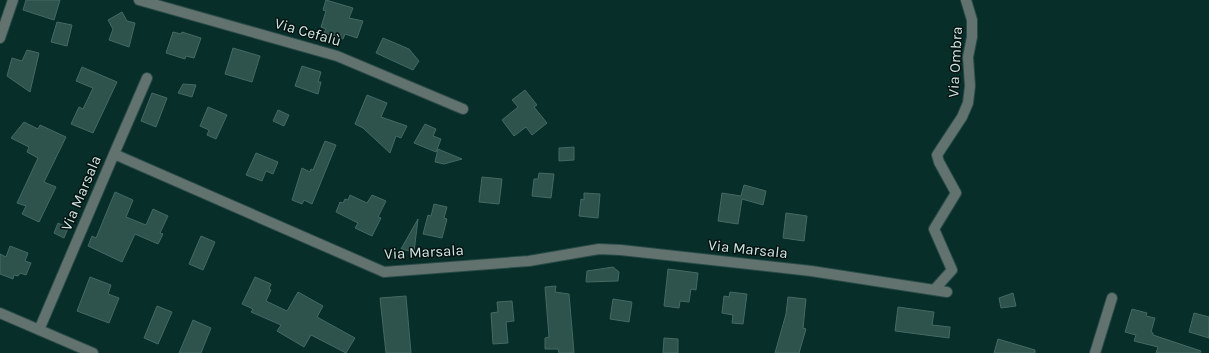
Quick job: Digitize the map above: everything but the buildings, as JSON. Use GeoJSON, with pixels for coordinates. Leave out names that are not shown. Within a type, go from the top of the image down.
{"type":"FeatureCollection","features":[{"type":"Feature","properties":{"kind":"street"},"geometry":{"type":"LineString","coordinates":[[0,38],[13,0]]}},
{"type":"Feature","properties":{"kind":"street","name":"Via Cefalù"},"geometry":{"type":"LineString","coordinates":[[139,0],[337,56],[463,109]]}},
{"type":"Feature","properties":{"kind":"street","name":"Via Ombra"},"geometry":{"type":"LineString","coordinates":[[934,290],[952,270],[934,229],[956,193],[939,162],[937,155],[962,117],[968,103],[970,86],[968,57],[972,37],[972,20],[966,0]]}},
{"type":"Feature","properties":{"kind":"street"},"geometry":{"type":"LineString","coordinates":[[114,154],[147,78]]}},
{"type":"Feature","properties":{"kind":"street","name":"Via Marsala"},"geometry":{"type":"LineString","coordinates":[[39,330],[114,154],[384,272],[529,260],[599,250],[621,250],[811,271],[946,292]]}},
{"type":"Feature","properties":{"kind":"street"},"geometry":{"type":"LineString","coordinates":[[1095,353],[1112,298]]}},
{"type":"Feature","properties":{"kind":"street"},"geometry":{"type":"LineString","coordinates":[[0,313],[93,353]]}}]}
